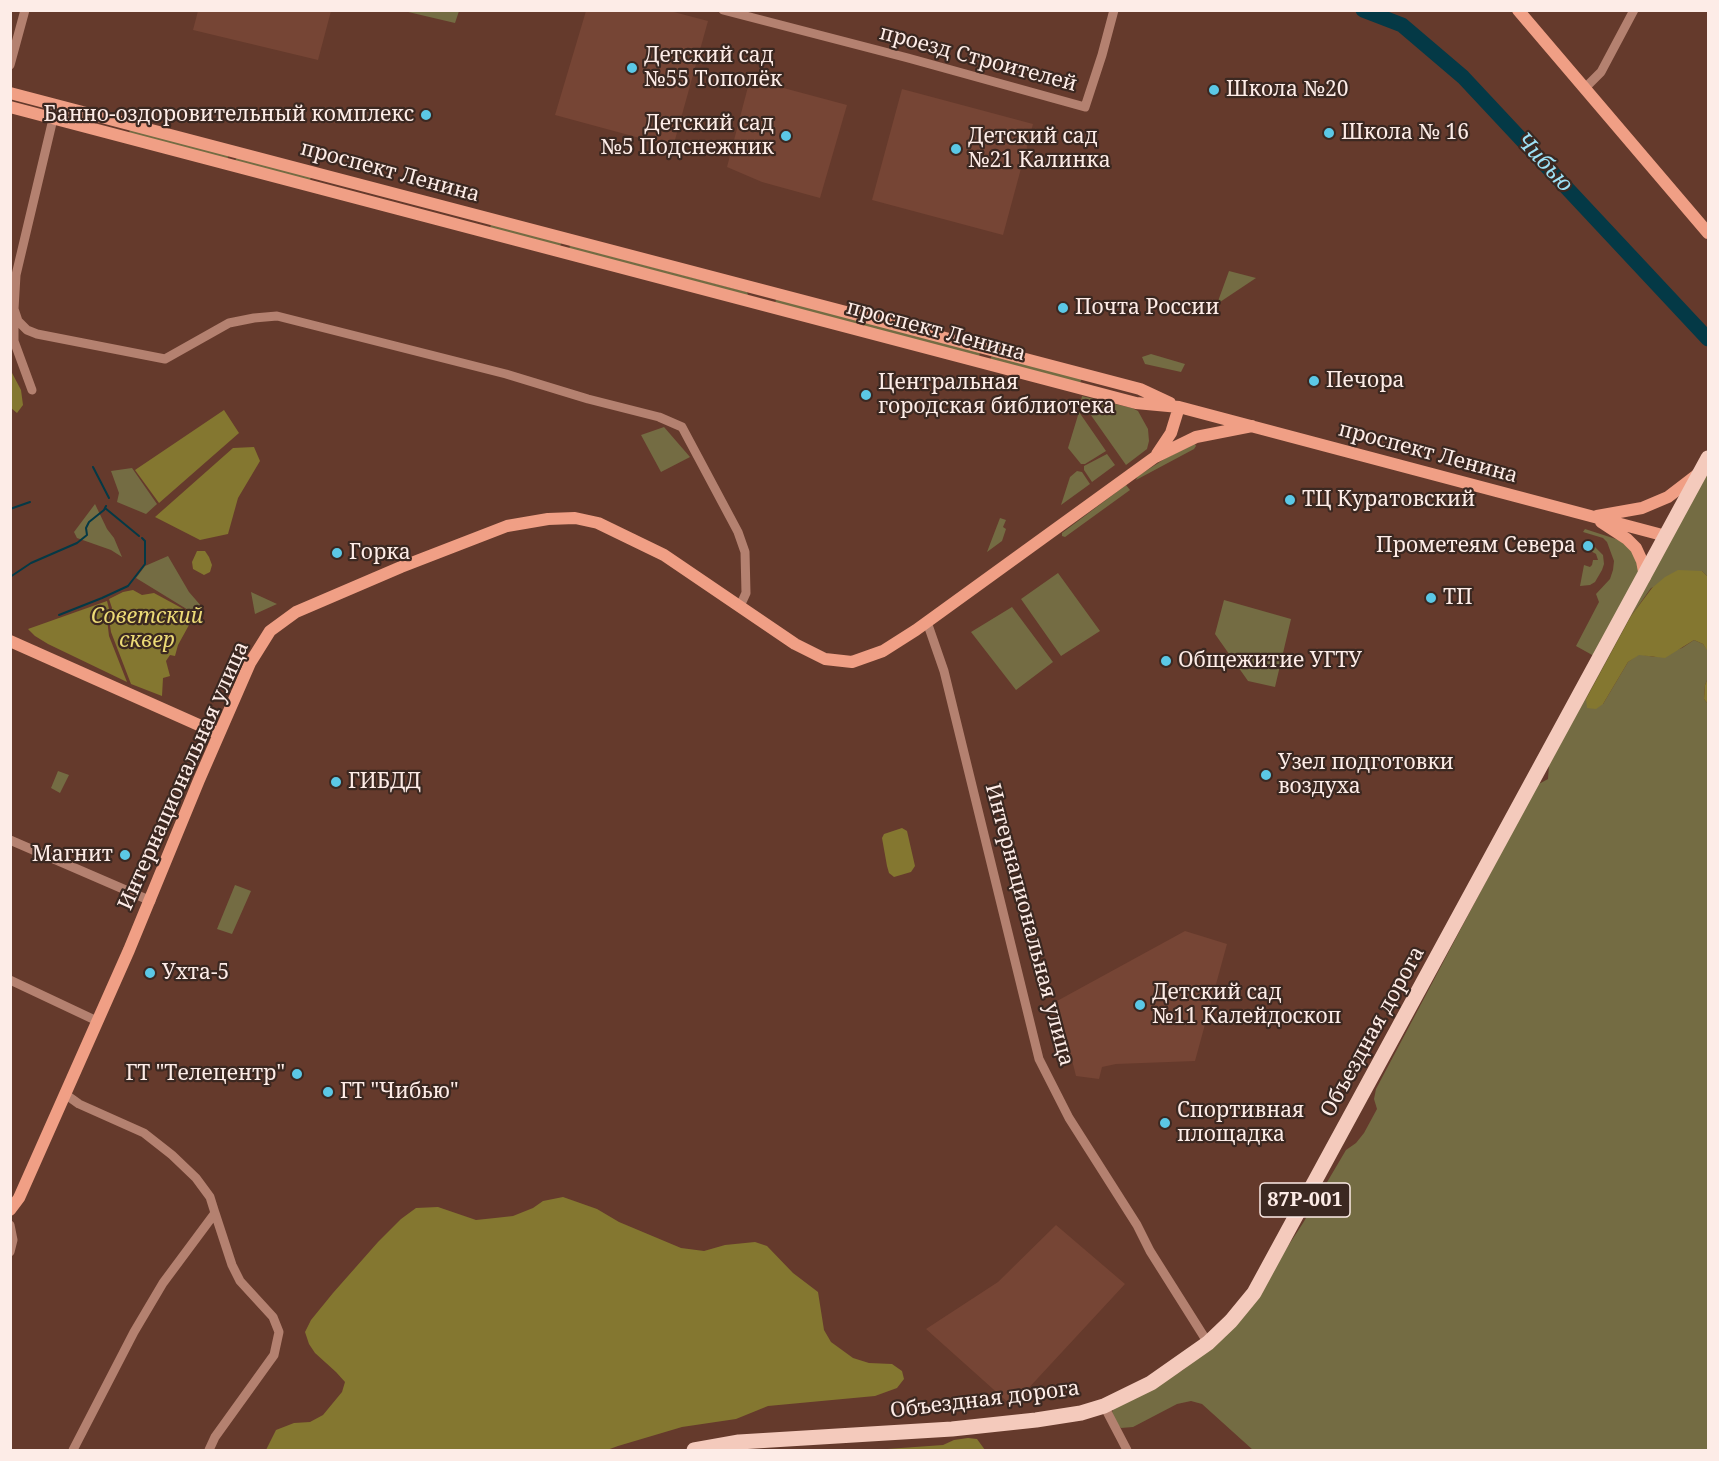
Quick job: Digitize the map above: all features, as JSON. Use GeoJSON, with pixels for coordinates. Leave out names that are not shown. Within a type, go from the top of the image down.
{"type":"FeatureCollection","features":[{"type":"Feature","properties":{"kind":"main road"},"geometry":{"type":"LineString","coordinates":[[1518,10],[1708,233]]}},
{"type":"Feature","properties":{"kind":"main road","name":"проспект Ленина"},"geometry":{"type":"LineString","coordinates":[[10,93],[1140,389],[1179,407]]}},
{"type":"Feature","properties":{"kind":"main road","name":"проспект Ленина"},"geometry":{"type":"LineString","coordinates":[[10,107],[1136,403],[1179,407],[1666,536]]}},
{"type":"Feature","properties":{"kind":"main road"},"geometry":{"type":"LineString","coordinates":[[755,303],[759,289]]}},
{"type":"Feature","properties":{"kind":"main road","name":"Интернациональная улица"},"geometry":{"type":"LineString","coordinates":[[1155,457],[1171,433],[1179,407]]}},
{"type":"Feature","properties":{"kind":"main road","name":"Интернациональная улица"},"geometry":{"type":"LineString","coordinates":[[10,1210],[19,1198],[151,901],[250,663],[270,631],[296,612],[401,567],[507,526],[548,519],[575,518],[598,523],[664,555],[795,644],[825,659],[852,662],[883,651],[927,622],[1155,457],[1196,437],[1252,426]]}},
{"type":"Feature","properties":{"kind":"main road"},"geometry":{"type":"LineString","coordinates":[[1593,517],[1642,508],[1668,497],[1705,465]]}},
{"type":"Feature","properties":{"kind":"main road","name":"87Р-001"},"geometry":{"type":"LineString","coordinates":[[1645,577],[1705,465]]}},
{"type":"Feature","properties":{"kind":"main road"},"geometry":{"type":"LineString","coordinates":[[1593,517],[1627,539],[1636,549],[1642,561],[1645,577]]}},
{"type":"Feature","properties":{"kind":"main road","name":"Объездная дорога"},"geometry":{"type":"LineString","coordinates":[[694,1450],[739,1442],[952,1429],[1026,1422],[1080,1413],[1104,1406],[1150,1383],[1208,1343],[1231,1321],[1254,1293],[1645,577]]}},
{"type":"Feature","properties":{"kind":"main road"},"geometry":{"type":"LineString","coordinates":[[10,641],[219,734]]}},
{"type":"Feature","properties":{"kind":"street"},"geometry":{"type":"LineString","coordinates":[[10,65],[25,10]]}},
{"type":"Feature","properties":{"kind":"street","name":"проезд Строителей"},"geometry":{"type":"LineString","coordinates":[[723,10],[909,57],[1085,106],[1102,55],[1113,10]]}},
{"type":"Feature","properties":{"kind":"street"},"geometry":{"type":"LineString","coordinates":[[1585,88],[1601,72],[1634,10]]}},
{"type":"Feature","properties":{"kind":"street"},"geometry":{"type":"LineString","coordinates":[[32,390],[14,341],[16,275],[53,119]]}},
{"type":"Feature","properties":{"kind":"street"},"geometry":{"type":"LineString","coordinates":[[14,309],[18,321],[27,330],[37,334],[165,359],[229,323],[278,316],[506,374],[588,399],[659,417],[682,427],[738,532],[745,552],[746,593],[740,606]]}},
{"type":"Feature","properties":{"kind":"street","name":"Интернациональная улица"},"geometry":{"type":"LineString","coordinates":[[927,622],[944,671],[1039,1059],[1069,1118],[1137,1224],[1150,1251],[1208,1343]]}},
{"type":"Feature","properties":{"kind":"street"},"geometry":{"type":"LineString","coordinates":[[10,840],[151,901]]}},
{"type":"Feature","properties":{"kind":"street"},"geometry":{"type":"LineString","coordinates":[[10,980],[97,1021]]}},
{"type":"Feature","properties":{"kind":"street"},"geometry":{"type":"LineString","coordinates":[[65,1094],[79,1104],[144,1133],[196,1178],[210,1197],[232,1265],[240,1281],[273,1317],[279,1332],[274,1355],[208,1450]]}},
{"type":"Feature","properties":{"kind":"street"},"geometry":{"type":"LineString","coordinates":[[73,1450],[134,1332],[163,1283],[215,1213]]}},
{"type":"Feature","properties":{"kind":"street"},"geometry":{"type":"LineString","coordinates":[[10,1225],[13,1240],[10,1252]]}},
{"type":"Feature","properties":{"kind":"street"},"geometry":{"type":"LineString","coordinates":[[1104,1406],[1127,1450]]}},
{"type":"Feature","properties":{"kind":"shaded area"},"geometry":{"type":"Polygon","coordinates":[[[198,10],[331,11],[318,60],[193,30],[198,10]]]}},
{"type":"Feature","properties":{"kind":"shaded area"},"geometry":{"type":"Polygon","coordinates":[[[459,10],[455,23],[404,11],[459,10]]]}},
{"type":"Feature","properties":{"kind":"shaded area","name":"Детский сад №55 Тополёк"},"geometry":{"type":"Polygon","coordinates":[[[586,11],[670,11],[708,21],[673,147],[555,115],[586,11]]]}},
{"type":"Feature","properties":{"kind":"shaded area","name":"Детский сад №5 Подснежник"},"geometry":{"type":"Polygon","coordinates":[[[750,79],[847,105],[820,198],[762,182],[727,167],[750,79]]]}},
{"type":"Feature","properties":{"kind":"shaded area","name":"Детский сад №21 Калинка"},"geometry":{"type":"Polygon","coordinates":[[[902,89],[1033,124],[1003,235],[872,200],[902,89]]]}},
{"type":"Feature","properties":{"kind":"shaded area"},"geometry":{"type":"Polygon","coordinates":[[[130,129],[229,154],[227,160],[129,134],[130,129]]]}},
{"type":"Feature","properties":{"kind":"shaded area"},"geometry":{"type":"Polygon","coordinates":[[[237,157],[311,176],[310,181],[235,161],[237,157]]]}},
{"type":"Feature","properties":{"kind":"shaded area"},"geometry":{"type":"Polygon","coordinates":[[[491,224],[561,243],[560,247],[490,228],[491,224]]]}},
{"type":"Feature","properties":{"kind":"shaded area"},"geometry":{"type":"Polygon","coordinates":[[[570,245],[747,292],[748,295],[569,250],[570,245]]]}},
{"type":"Feature","properties":{"kind":"shaded area"},"geometry":{"type":"Polygon","coordinates":[[[1229,271],[1256,278],[1217,304],[1229,271]]]}},
{"type":"Feature","properties":{"kind":"shaded area"},"geometry":{"type":"Polygon","coordinates":[[[776,299],[980,352],[979,357],[775,304],[776,299]]]}},
{"type":"Feature","properties":{"kind":"shaded area"},"geometry":{"type":"Polygon","coordinates":[[[1151,354],[1185,364],[1181,372],[1145,364],[1142,357],[1151,354]]]}},
{"type":"Feature","properties":{"kind":"shaded area"},"geometry":{"type":"Polygon","coordinates":[[[992,355],[1082,378],[1080,383],[990,360],[992,355]]]}},
{"type":"Feature","properties":{"kind":"shaded area"},"geometry":{"type":"Polygon","coordinates":[[[1082,396],[1138,411],[1148,429],[1147,449],[1126,465],[1081,401],[1082,396]]]}},
{"type":"Feature","properties":{"kind":"shaded area"},"geometry":{"type":"Polygon","coordinates":[[[1079,412],[1106,451],[1085,464],[1081,464],[1068,448],[1079,412]]]}},
{"type":"Feature","properties":{"kind":"shaded area"},"geometry":{"type":"Polygon","coordinates":[[[664,427],[690,457],[661,472],[641,435],[664,427]]]}},
{"type":"Feature","properties":{"kind":"shaded area"},"geometry":{"type":"Polygon","coordinates":[[[1195,444],[1194,449],[1136,480],[1138,476],[1166,458],[1195,444]]]}},
{"type":"Feature","properties":{"kind":"shaded area"},"geometry":{"type":"Polygon","coordinates":[[[1107,454],[1115,465],[1092,482],[1084,466],[1107,454]]]}},
{"type":"Feature","properties":{"kind":"shaded area"},"geometry":{"type":"Polygon","coordinates":[[[1708,467],[1708,577],[1702,571],[1651,588],[1631,616],[1586,699],[1603,704],[1628,662],[1639,654],[1654,657],[1682,648],[1694,640],[1703,644],[1708,651],[1708,678],[1704,699],[1708,704],[1708,1450],[1253,1450],[1202,1404],[1191,1401],[1177,1404],[1133,1427],[1121,1428],[1115,1422],[1112,1412],[1114,1408],[1183,1370],[1217,1343],[1260,1289],[1303,1223],[1346,1150],[1364,1133],[1377,1109],[1374,1099],[1376,1089],[1537,785],[1548,779],[1549,765],[1708,467]]]}},
{"type":"Feature","properties":{"kind":"shaded area"},"geometry":{"type":"Polygon","coordinates":[[[132,468],[157,504],[146,514],[117,502],[119,493],[111,471],[132,468]]]}},
{"type":"Feature","properties":{"kind":"shaded area"},"geometry":{"type":"Polygon","coordinates":[[[1077,471],[1082,472],[1090,484],[1061,505],[1070,477],[1077,471]]]}},
{"type":"Feature","properties":{"kind":"shaded area"},"geometry":{"type":"Polygon","coordinates":[[[1126,485],[1130,490],[1065,537],[1062,536],[1062,533],[1126,485]]]}},
{"type":"Feature","properties":{"kind":"shaded area"},"geometry":{"type":"Polygon","coordinates":[[[95,504],[122,557],[111,550],[77,538],[74,532],[95,504]]]}},
{"type":"Feature","properties":{"kind":"shaded area"},"geometry":{"type":"Polygon","coordinates":[[[1000,518],[1006,520],[1002,541],[987,552],[1000,518]]]}},
{"type":"Feature","properties":{"kind":"shaded area"},"geometry":{"type":"Polygon","coordinates":[[[1585,529],[1619,540],[1633,551],[1641,568],[1594,656],[1576,646],[1599,602],[1596,594],[1610,579],[1614,561],[1607,542],[1603,538],[1583,532],[1585,529]]]}},
{"type":"Feature","properties":{"kind":"shaded area"},"geometry":{"type":"Polygon","coordinates":[[[1594,546],[1603,555],[1602,570],[1595,582],[1580,586],[1584,565],[1590,567],[1593,560],[1598,560],[1596,554],[1589,550],[1594,546]]]}},
{"type":"Feature","properties":{"kind":"shaded area"},"geometry":{"type":"Polygon","coordinates":[[[168,556],[189,592],[202,607],[198,616],[136,578],[145,566],[168,556]]]}},
{"type":"Feature","properties":{"kind":"shaded area"},"geometry":{"type":"Polygon","coordinates":[[[1058,573],[1100,631],[1061,656],[1021,599],[1058,573]]]}},
{"type":"Feature","properties":{"kind":"shaded area"},"geometry":{"type":"Polygon","coordinates":[[[251,592],[277,604],[255,614],[251,592]]]}},
{"type":"Feature","properties":{"kind":"shaded area"},"geometry":{"type":"Polygon","coordinates":[[[1224,600],[1291,619],[1275,687],[1248,681],[1215,634],[1224,600]]]}},
{"type":"Feature","properties":{"kind":"shaded area"},"geometry":{"type":"Polygon","coordinates":[[[1012,607],[1053,662],[1016,690],[971,632],[1012,607]]]}},
{"type":"Feature","properties":{"kind":"shaded area"},"geometry":{"type":"Polygon","coordinates":[[[58,771],[69,775],[60,793],[51,788],[58,771]]]}},
{"type":"Feature","properties":{"kind":"shaded area"},"geometry":{"type":"Polygon","coordinates":[[[235,885],[251,891],[232,934],[217,929],[235,885]]]}},
{"type":"Feature","properties":{"kind":"shaded area"},"geometry":{"type":"Polygon","coordinates":[[[1185,931],[1227,944],[1195,1061],[1116,1064],[1102,1067],[1099,1079],[1076,1076],[1057,1001],[1185,931]]]}},
{"type":"Feature","properties":{"kind":"shaded area"},"geometry":{"type":"Polygon","coordinates":[[[1056,1225],[1125,1284],[1012,1406],[926,1329],[998,1282],[1056,1225]]]}},
{"type":"Feature","properties":{"kind":"green space"},"geometry":{"type":"Polygon","coordinates":[[[11,371],[21,390],[23,405],[17,413],[11,408],[11,371]]]}},
{"type":"Feature","properties":{"kind":"green space"},"geometry":{"type":"Polygon","coordinates":[[[224,410],[239,433],[159,503],[135,470],[224,410]]]}},
{"type":"Feature","properties":{"kind":"green space"},"geometry":{"type":"Polygon","coordinates":[[[254,447],[260,461],[238,498],[228,534],[200,540],[155,517],[233,448],[254,447]]]}},
{"type":"Feature","properties":{"kind":"green space"},"geometry":{"type":"Polygon","coordinates":[[[197,551],[205,551],[212,565],[210,572],[204,575],[193,569],[192,562],[197,551]]]}},
{"type":"Feature","properties":{"kind":"green space"},"geometry":{"type":"Polygon","coordinates":[[[1678,570],[1702,571],[1708,577],[1708,652],[1703,644],[1694,640],[1665,658],[1639,655],[1628,662],[1603,704],[1596,709],[1587,708],[1586,699],[1631,616],[1652,588],[1678,570]]]}},
{"type":"Feature","properties":{"kind":"green space","name":"Советский сквер"},"geometry":{"type":"Polygon","coordinates":[[[133,590],[142,595],[154,593],[189,612],[189,625],[175,656],[170,655],[166,661],[170,676],[163,678],[162,696],[131,684],[111,632],[109,619],[112,608],[109,599],[133,590]]]}},
{"type":"Feature","properties":{"kind":"green space"},"geometry":{"type":"Polygon","coordinates":[[[107,601],[109,636],[127,682],[48,644],[28,629],[107,601]]]}},
{"type":"Feature","properties":{"kind":"green space"},"geometry":{"type":"Polygon","coordinates":[[[1708,678],[1708,704],[1704,699],[1708,678]]]}},
{"type":"Feature","properties":{"kind":"green space"},"geometry":{"type":"Polygon","coordinates":[[[902,828],[907,831],[915,866],[911,872],[894,877],[889,873],[882,838],[884,834],[902,828]]]}},
{"type":"Feature","properties":{"kind":"green space"},"geometry":{"type":"Polygon","coordinates":[[[563,1197],[597,1209],[619,1222],[681,1248],[704,1251],[725,1245],[755,1242],[767,1246],[793,1273],[818,1292],[824,1330],[831,1342],[853,1358],[869,1363],[892,1364],[902,1371],[904,1379],[897,1388],[875,1396],[768,1406],[736,1419],[682,1427],[607,1450],[266,1450],[276,1430],[294,1423],[310,1422],[323,1415],[342,1392],[345,1382],[315,1353],[305,1332],[311,1320],[333,1293],[401,1219],[416,1208],[438,1207],[476,1220],[513,1216],[543,1201],[563,1197]]]}},
{"type":"Feature","properties":{"kind":"green space"},"geometry":{"type":"Polygon","coordinates":[[[977,1439],[985,1450],[873,1450],[943,1445],[954,1440],[977,1439]]]}},
{"type":"Feature","properties":{"kind":"waterway","name":"Чибью"},"geometry":{"type":"LineString","coordinates":[[1363,10],[1402,25],[1463,77],[1708,339]]}},
{"type":"Feature","properties":{"kind":"waterway"},"geometry":{"type":"LineString","coordinates":[[93,467],[109,498]]}},
{"type":"Feature","properties":{"kind":"waterway"},"geometry":{"type":"LineString","coordinates":[[10,509],[30,502]]}},
{"type":"Feature","properties":{"kind":"waterway"},"geometry":{"type":"LineString","coordinates":[[10,577],[31,563],[77,543],[87,535],[86,528],[89,522],[106,506]]}},
{"type":"Feature","properties":{"kind":"waterway"},"geometry":{"type":"LineString","coordinates":[[105,508],[139,536]]}},
{"type":"Feature","properties":{"kind":"waterway"},"geometry":{"type":"LineString","coordinates":[[59,615],[128,586],[145,564],[145,541],[142,538]]}},
{"type":"Feature","properties":{"kind":"place","name":"Детский сад №55 Тополёк"},"geometry":{"type":"Point","coordinates":[632,68]}},
{"type":"Feature","properties":{"kind":"place","name":"Школа №20"},"geometry":{"type":"Point","coordinates":[1214,90]}},
{"type":"Feature","properties":{"kind":"place","name":"Банно-оздоровительный комплекс"},"geometry":{"type":"Point","coordinates":[426,115]}},
{"type":"Feature","properties":{"kind":"place","name":"Школа № 16"},"geometry":{"type":"Point","coordinates":[1329,133]}},
{"type":"Feature","properties":{"kind":"place","name":"Детский сад №5 Подснежник"},"geometry":{"type":"Point","coordinates":[786,136]}},
{"type":"Feature","properties":{"kind":"place","name":"Детский сад №21 Калинка"},"geometry":{"type":"Point","coordinates":[956,149]}},
{"type":"Feature","properties":{"kind":"place","name":"Почта России"},"geometry":{"type":"Point","coordinates":[1063,308]}},
{"type":"Feature","properties":{"kind":"place","name":"Печора"},"geometry":{"type":"Point","coordinates":[1314,381]}},
{"type":"Feature","properties":{"kind":"place","name":"Центральная городская библиотека"},"geometry":{"type":"Point","coordinates":[866,395]}},
{"type":"Feature","properties":{"kind":"place","name":"ТЦ Куратовский"},"geometry":{"type":"Point","coordinates":[1290,500]}},
{"type":"Feature","properties":{"kind":"place","name":"Прометеям Севера"},"geometry":{"type":"Point","coordinates":[1588,546]}},
{"type":"Feature","properties":{"kind":"place","name":"Горка"},"geometry":{"type":"Point","coordinates":[337,553]}},
{"type":"Feature","properties":{"kind":"place","name":"ТП"},"geometry":{"type":"Point","coordinates":[1431,598]}},
{"type":"Feature","properties":{"kind":"place","name":"Общежитие УГТУ"},"geometry":{"type":"Point","coordinates":[1166,661]}},
{"type":"Feature","properties":{"kind":"place","name":"Узел подготовки воздуха"},"geometry":{"type":"Point","coordinates":[1266,775]}},
{"type":"Feature","properties":{"kind":"place","name":"ГИБДД"},"geometry":{"type":"Point","coordinates":[336,782]}},
{"type":"Feature","properties":{"kind":"place","name":"Магнит"},"geometry":{"type":"Point","coordinates":[125,855]}},
{"type":"Feature","properties":{"kind":"place","name":"Ухта-5"},"geometry":{"type":"Point","coordinates":[150,973]}},
{"type":"Feature","properties":{"kind":"place","name":"Детский сад №11 Калейдоскоп"},"geometry":{"type":"Point","coordinates":[1140,1005]}},
{"type":"Feature","properties":{"kind":"place","name":"ГТ \"Телецентр\""},"geometry":{"type":"Point","coordinates":[297,1074]}},
{"type":"Feature","properties":{"kind":"place","name":"ГТ \"Чибью\""},"geometry":{"type":"Point","coordinates":[328,1092]}},
{"type":"Feature","properties":{"kind":"place","name":"Спортивная площадка"},"geometry":{"type":"Point","coordinates":[1165,1123]}}]}
